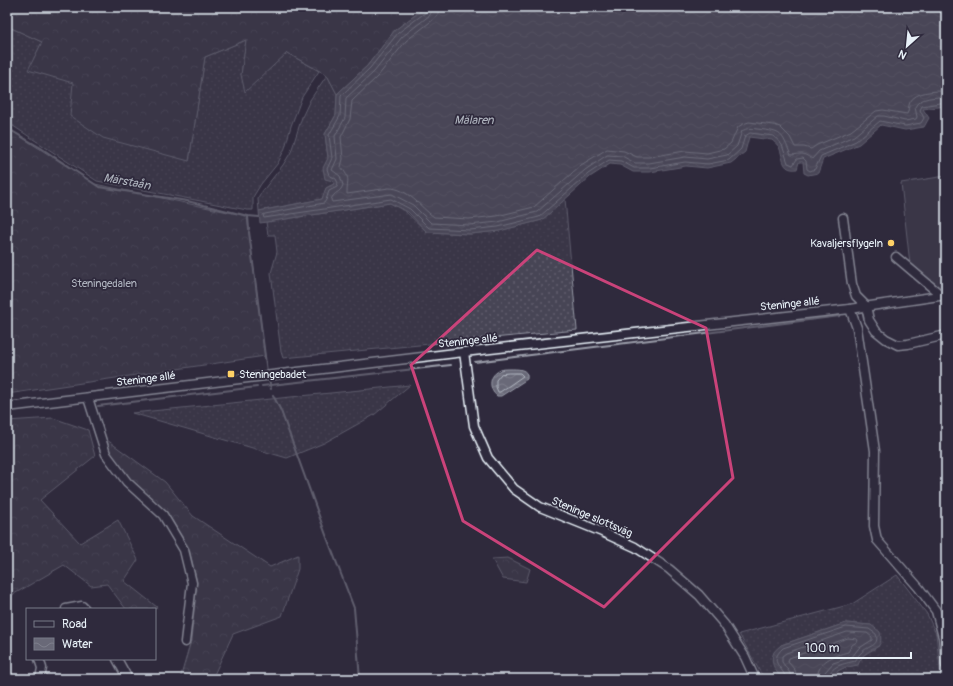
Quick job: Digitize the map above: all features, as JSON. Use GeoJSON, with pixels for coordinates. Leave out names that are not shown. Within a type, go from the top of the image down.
{"type":"FeatureCollection","features":[{"type":"Feature","properties":{"kind":"street"},"geometry":{"type":"LineString","coordinates":[[843,218],[852,284],[856,296],[866,306],[869,320],[876,331],[886,339],[898,345],[946,335]]}},
{"type":"Feature","properties":{"kind":"street"},"geometry":{"type":"LineString","coordinates":[[896,257],[944,295]]}},
{"type":"Feature","properties":{"kind":"street","name":"Steninge allé"},"geometry":{"type":"LineString","coordinates":[[7,407],[464,352],[850,308],[944,295]]}},
{"type":"Feature","properties":{"kind":"street"},"geometry":{"type":"LineString","coordinates":[[850,308],[857,328],[875,451],[874,526],[877,540],[919,588],[936,612],[943,637],[946,664]]}},
{"type":"Feature","properties":{"kind":"street","name":"Steninge slottsväg"},"geometry":{"type":"LineString","coordinates":[[464,352],[474,426],[488,458],[514,489],[540,507],[635,547],[669,569],[699,594],[724,624],[745,657],[755,679]]}},
{"type":"Feature","properties":{"kind":"street"},"geometry":{"type":"LineString","coordinates":[[88,398],[106,454],[127,482],[163,515],[184,550],[192,583],[186,642]]}},
{"type":"Feature","properties":{"kind":"street"},"geometry":{"type":"LineString","coordinates":[[71,608],[82,606],[83,608]]}},
{"type":"Feature","properties":{"kind":"street"},"geometry":{"type":"LineString","coordinates":[[39,660],[42,668],[40,679]]}},
{"type":"Feature","properties":{"kind":"street"},"geometry":{"type":"LineString","coordinates":[[118,660],[128,679]]}},
{"type":"Feature","properties":{"kind":"highlighted area"},"geometry":{"type":"Polygon","coordinates":[[[537,250],[706,328],[733,478],[604,607],[463,521],[411,365],[537,250]]]}},
{"type":"Feature","properties":{"kind":"green space"},"geometry":{"type":"Polygon","coordinates":[[[7,7],[426,7],[395,30],[367,66],[337,94],[327,75],[287,53],[245,92],[241,75],[246,40],[205,57],[189,161],[103,138],[70,116],[73,83],[28,70],[42,42],[7,26],[7,7]]]}},
{"type":"Feature","properties":{"kind":"green space"},"geometry":{"type":"Polygon","coordinates":[[[7,26],[42,42],[29,70],[73,82],[189,161],[205,57],[246,40],[241,75],[287,53],[319,71],[302,97],[291,126],[285,148],[278,163],[261,184],[253,197],[253,210],[247,210],[97,181],[7,122],[7,26]]]}},
{"type":"Feature","properties":{"kind":"green space"},"geometry":{"type":"Polygon","coordinates":[[[327,75],[337,94],[336,115],[325,134],[328,158],[334,184],[326,188],[322,199],[259,211],[258,199],[261,193],[283,165],[291,152],[302,117],[310,100],[327,75]]]}},
{"type":"Feature","properties":{"kind":"green space","name":"Steningedalen"},"geometry":{"type":"Polygon","coordinates":[[[7,128],[95,184],[247,216],[265,356],[7,394],[7,128]]]}},
{"type":"Feature","properties":{"kind":"green space"},"geometry":{"type":"Polygon","coordinates":[[[946,176],[946,287],[941,288],[910,264],[901,183],[946,176]]]}},
{"type":"Feature","properties":{"kind":"green space"},"geometry":{"type":"Polygon","coordinates":[[[565,199],[577,330],[283,358],[271,273],[277,252],[275,235],[268,235],[266,222],[390,203],[406,212],[427,232],[470,234],[499,231],[542,220],[565,199]]]}},
{"type":"Feature","properties":{"kind":"green space"},"geometry":{"type":"Polygon","coordinates":[[[410,385],[374,415],[324,443],[287,458],[132,413],[410,385]]]}},
{"type":"Feature","properties":{"kind":"green space"},"geometry":{"type":"Polygon","coordinates":[[[53,418],[88,430],[95,456],[40,500],[80,543],[118,520],[138,560],[124,581],[157,607],[156,608],[125,608],[107,584],[91,586],[64,565],[7,598],[7,421],[53,418]]]}},
{"type":"Feature","properties":{"kind":"green space"},"geometry":{"type":"Polygon","coordinates":[[[107,440],[165,482],[193,516],[270,567],[298,555],[298,569],[282,616],[233,634],[212,679],[180,679],[191,641],[197,582],[189,548],[167,512],[130,479],[110,452],[107,440]]]}},
{"type":"Feature","properties":{"kind":"green space"},"geometry":{"type":"Polygon","coordinates":[[[508,558],[530,569],[526,582],[503,579],[492,559],[508,558]]]}},
{"type":"Feature","properties":{"kind":"green space"},"geometry":{"type":"Polygon","coordinates":[[[897,575],[927,614],[936,634],[941,679],[832,679],[836,672],[846,667],[857,665],[864,655],[879,646],[871,625],[846,623],[781,645],[781,677],[784,679],[764,679],[739,634],[852,604],[897,575]]]}},
{"type":"Feature","properties":{"kind":"water","name":"Mälaren"},"geometry":{"type":"Polygon","coordinates":[[[426,7],[946,7],[946,106],[923,109],[929,118],[924,127],[905,130],[881,125],[859,144],[823,159],[818,173],[808,175],[804,173],[803,162],[799,162],[797,169],[788,168],[784,163],[779,147],[772,140],[749,137],[745,152],[731,163],[707,168],[686,166],[650,172],[633,172],[620,165],[610,164],[590,177],[542,220],[499,231],[470,234],[427,232],[408,212],[390,203],[260,223],[259,211],[322,199],[326,188],[334,184],[333,181],[325,179],[323,168],[328,158],[325,134],[336,115],[337,94],[367,66],[395,30],[426,7]]]}},
{"type":"Feature","properties":{"kind":"water"},"geometry":{"type":"Polygon","coordinates":[[[504,369],[519,369],[526,373],[527,379],[501,396],[497,396],[491,387],[491,380],[495,373],[504,369]]]}},
{"type":"Feature","properties":{"kind":"water"},"geometry":{"type":"Polygon","coordinates":[[[846,623],[871,625],[880,632],[881,638],[879,645],[863,656],[858,665],[839,670],[832,679],[784,679],[778,674],[772,660],[775,651],[781,645],[846,623]]]}},
{"type":"Feature","properties":{"kind":"waterway","name":"Märstaån"},"geometry":{"type":"LineString","coordinates":[[7,128],[41,148],[99,187],[187,201],[248,216],[259,217]]}},
{"type":"Feature","properties":{"kind":"waterway"},"geometry":{"type":"LineString","coordinates":[[248,216],[249,229]]}},
{"type":"Feature","properties":{"kind":"waterway"},"geometry":{"type":"LineString","coordinates":[[249,232],[267,372]]}},
{"type":"Feature","properties":{"kind":"waterway"},"geometry":{"type":"LineString","coordinates":[[475,362],[840,316]]}},
{"type":"Feature","properties":{"kind":"waterway"},"geometry":{"type":"LineString","coordinates":[[262,386],[451,365]]}},
{"type":"Feature","properties":{"kind":"waterway"},"geometry":{"type":"LineString","coordinates":[[269,379],[271,389]]}},
{"type":"Feature","properties":{"kind":"waterway"},"geometry":{"type":"LineString","coordinates":[[98,406],[257,387]]}},
{"type":"Feature","properties":{"kind":"waterway"},"geometry":{"type":"LineString","coordinates":[[273,395],[281,411],[354,608],[360,679]]}},
{"type":"Feature","properties":{"kind":"place","name":"Kavaljersflygeln"},"geometry":{"type":"Point","coordinates":[891,243]}},
{"type":"Feature","properties":{"kind":"place","name":"Steningebadet"},"geometry":{"type":"Point","coordinates":[231,374]}}]}
